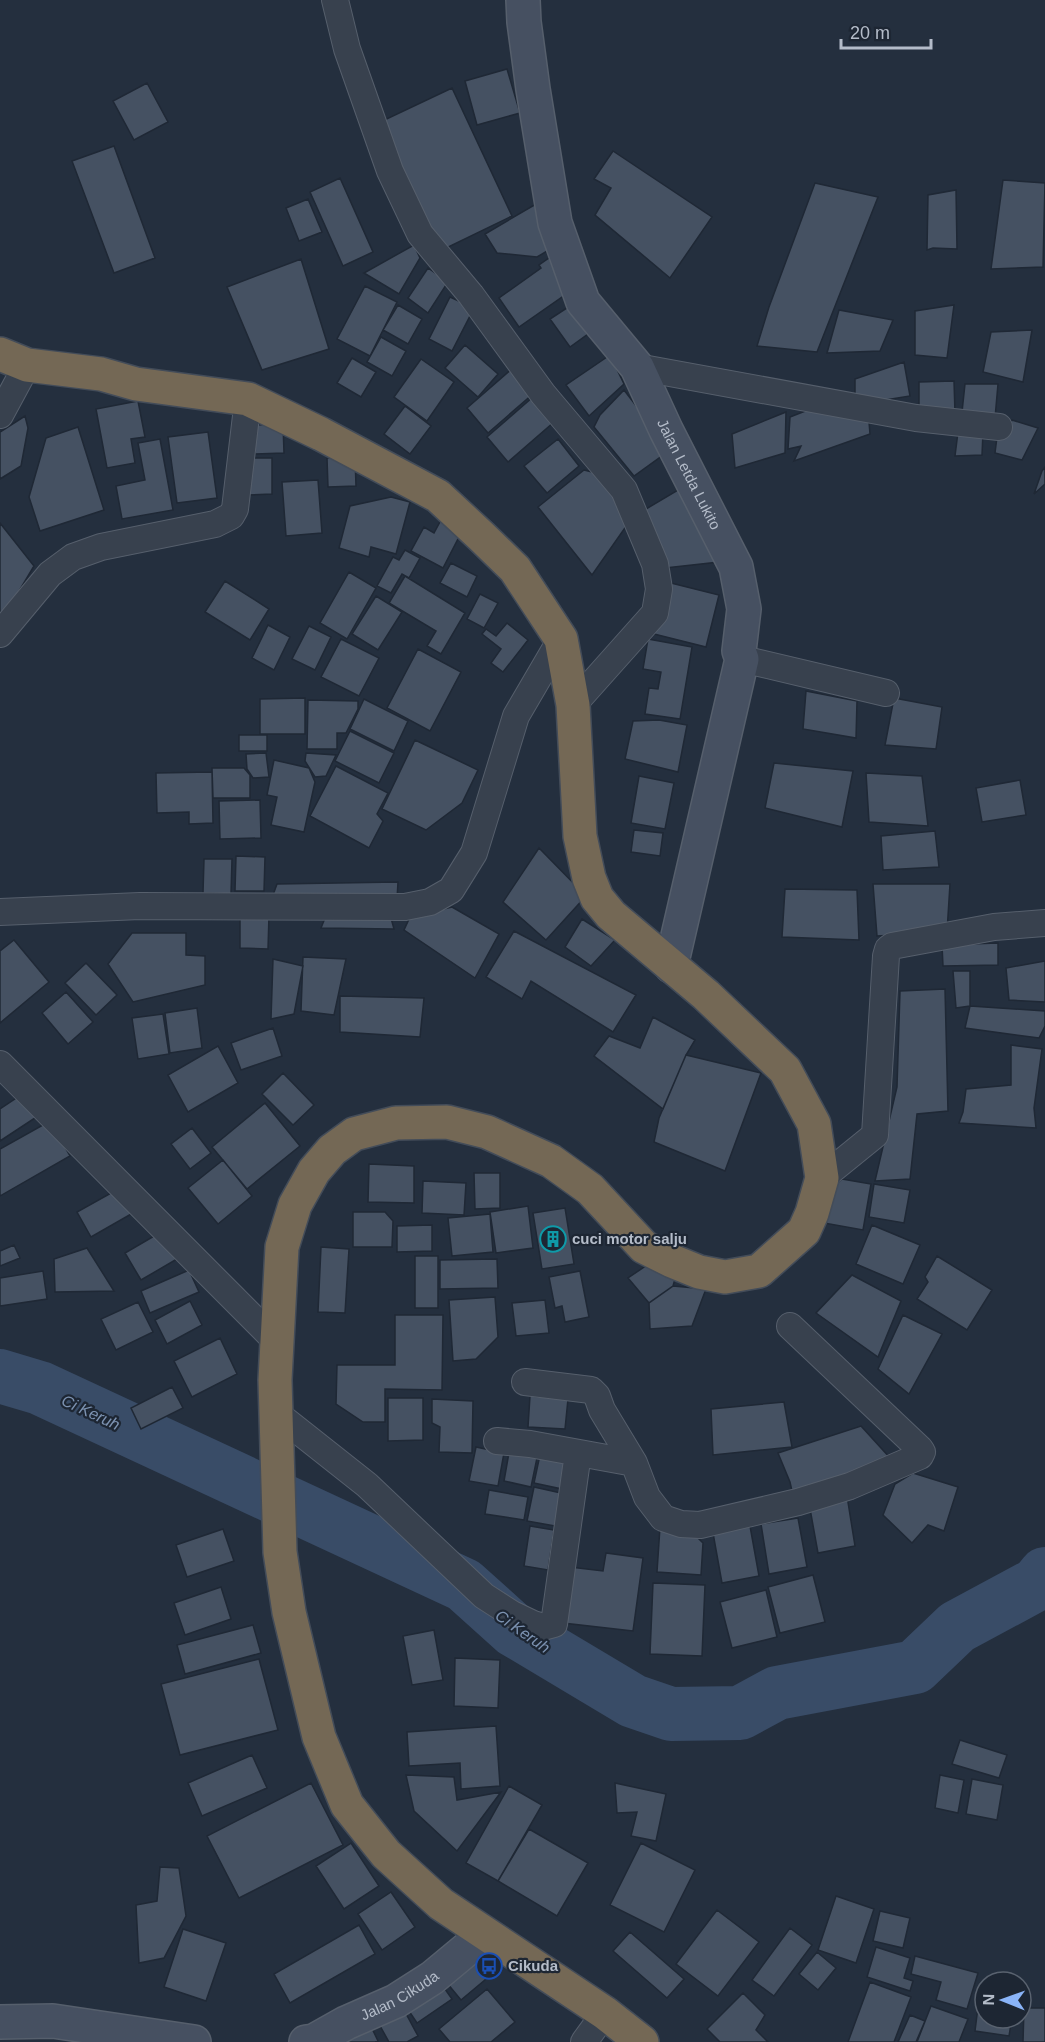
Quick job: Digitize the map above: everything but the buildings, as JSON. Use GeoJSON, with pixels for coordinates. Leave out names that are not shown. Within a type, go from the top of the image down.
{"type":"FeatureCollection","features":[{"type":"Feature","properties":{"kind":"highway"},"geometry":{"type":"LineString","coordinates":[[13,359],[101,374],[135,384],[248,399],[331,439],[438,496],[515,569],[561,639],[573,705],[580,836],[589,878],[597,898],[611,915],[705,995],[784,1070],[814,1124],[822,1178],[812,1213],[804,1231],[759,1271],[725,1277],[699,1272],[644,1247],[590,1189],[551,1161],[487,1132],[447,1122],[396,1123],[354,1134],[332,1150],[314,1171],[295,1205],[282,1246],[276,1420],[280,1552],[289,1612],[319,1737],[347,1805],[386,1854],[441,1904],[605,2013],[642,2042]]}},
{"type":"Feature","properties":{"kind":"street"},"geometry":{"type":"LineString","coordinates":[[335,0],[347,49],[390,171],[420,234],[471,295],[543,394],[624,490],[655,564],[658,589],[655,613],[573,705]]}},
{"type":"Feature","properties":{"kind":"street","name":"Jalan Letda Lukito"},"geometry":{"type":"LineString","coordinates":[[524,0],[524,22],[531,78],[555,223],[583,302],[637,367],[666,430],[736,567],[744,609],[739,651],[742,659],[671,966]]}},
{"type":"Feature","properties":{"kind":"street"},"geometry":{"type":"LineString","coordinates":[[0,415],[13,359]]}},
{"type":"Feature","properties":{"kind":"street"},"geometry":{"type":"LineString","coordinates":[[637,367],[916,418],[999,427]]}},
{"type":"Feature","properties":{"kind":"street"},"geometry":{"type":"LineString","coordinates":[[0,634],[50,574],[73,557],[101,547],[215,524],[231,516],[236,509],[248,399]]}},
{"type":"Feature","properties":{"kind":"street"},"geometry":{"type":"LineString","coordinates":[[0,912],[140,906],[405,907],[430,902],[451,890],[474,854],[516,716],[561,639]]}},
{"type":"Feature","properties":{"kind":"street"},"geometry":{"type":"LineString","coordinates":[[742,659],[886,693]]}},
{"type":"Feature","properties":{"kind":"street"},"geometry":{"type":"LineString","coordinates":[[822,1178],[875,1136],[888,949],[892,945],[994,927],[1045,922]]}},
{"type":"Feature","properties":{"kind":"street"},"geometry":{"type":"LineString","coordinates":[[0,1064],[277,1342]]}},
{"type":"Feature","properties":{"kind":"street"},"geometry":{"type":"LineString","coordinates":[[525,1382],[591,1390],[597,1396],[602,1410],[634,1463],[647,1497],[663,1518],[681,1524],[700,1525],[819,1496],[850,1486],[920,1456],[922,1452],[920,1449],[790,1326]]}},
{"type":"Feature","properties":{"kind":"street"},"geometry":{"type":"LineString","coordinates":[[276,1420],[367,1485],[484,1596],[512,1614],[543,1627],[554,1624],[578,1453]]}},
{"type":"Feature","properties":{"kind":"street"},"geometry":{"type":"LineString","coordinates":[[497,1441],[530,1444],[634,1463]]}},
{"type":"Feature","properties":{"kind":"street","name":"Jalan Cikuda"},"geometry":{"type":"LineString","coordinates":[[306,2042],[314,2041],[346,2023],[396,2001],[432,1978],[485,1934]]}},
{"type":"Feature","properties":{"kind":"street"},"geometry":{"type":"LineString","coordinates":[[584,2042],[605,2013]]}},
{"type":"Feature","properties":{"kind":"street"},"geometry":{"type":"LineString","coordinates":[[0,2022],[53,2021],[194,2042]]}},
{"type":"Feature","properties":{"kind":"waterway","name":"Ci Keruh"},"geometry":{"type":"LineString","coordinates":[[0,1376],[40,1388],[464,1585],[514,1630],[633,1701],[671,1714],[740,1713],[777,1693],[915,1667],[957,1627],[1037,1584],[1045,1574]]}},
{"type":"Feature","properties":{"kind":"place","name":"cuci motor salju"},"geometry":{"type":"Point","coordinates":[553,1239]}},
{"type":"Feature","properties":{"kind":"place","name":"Cikuda"},"geometry":{"type":"Point","coordinates":[489,1966]}}]}
